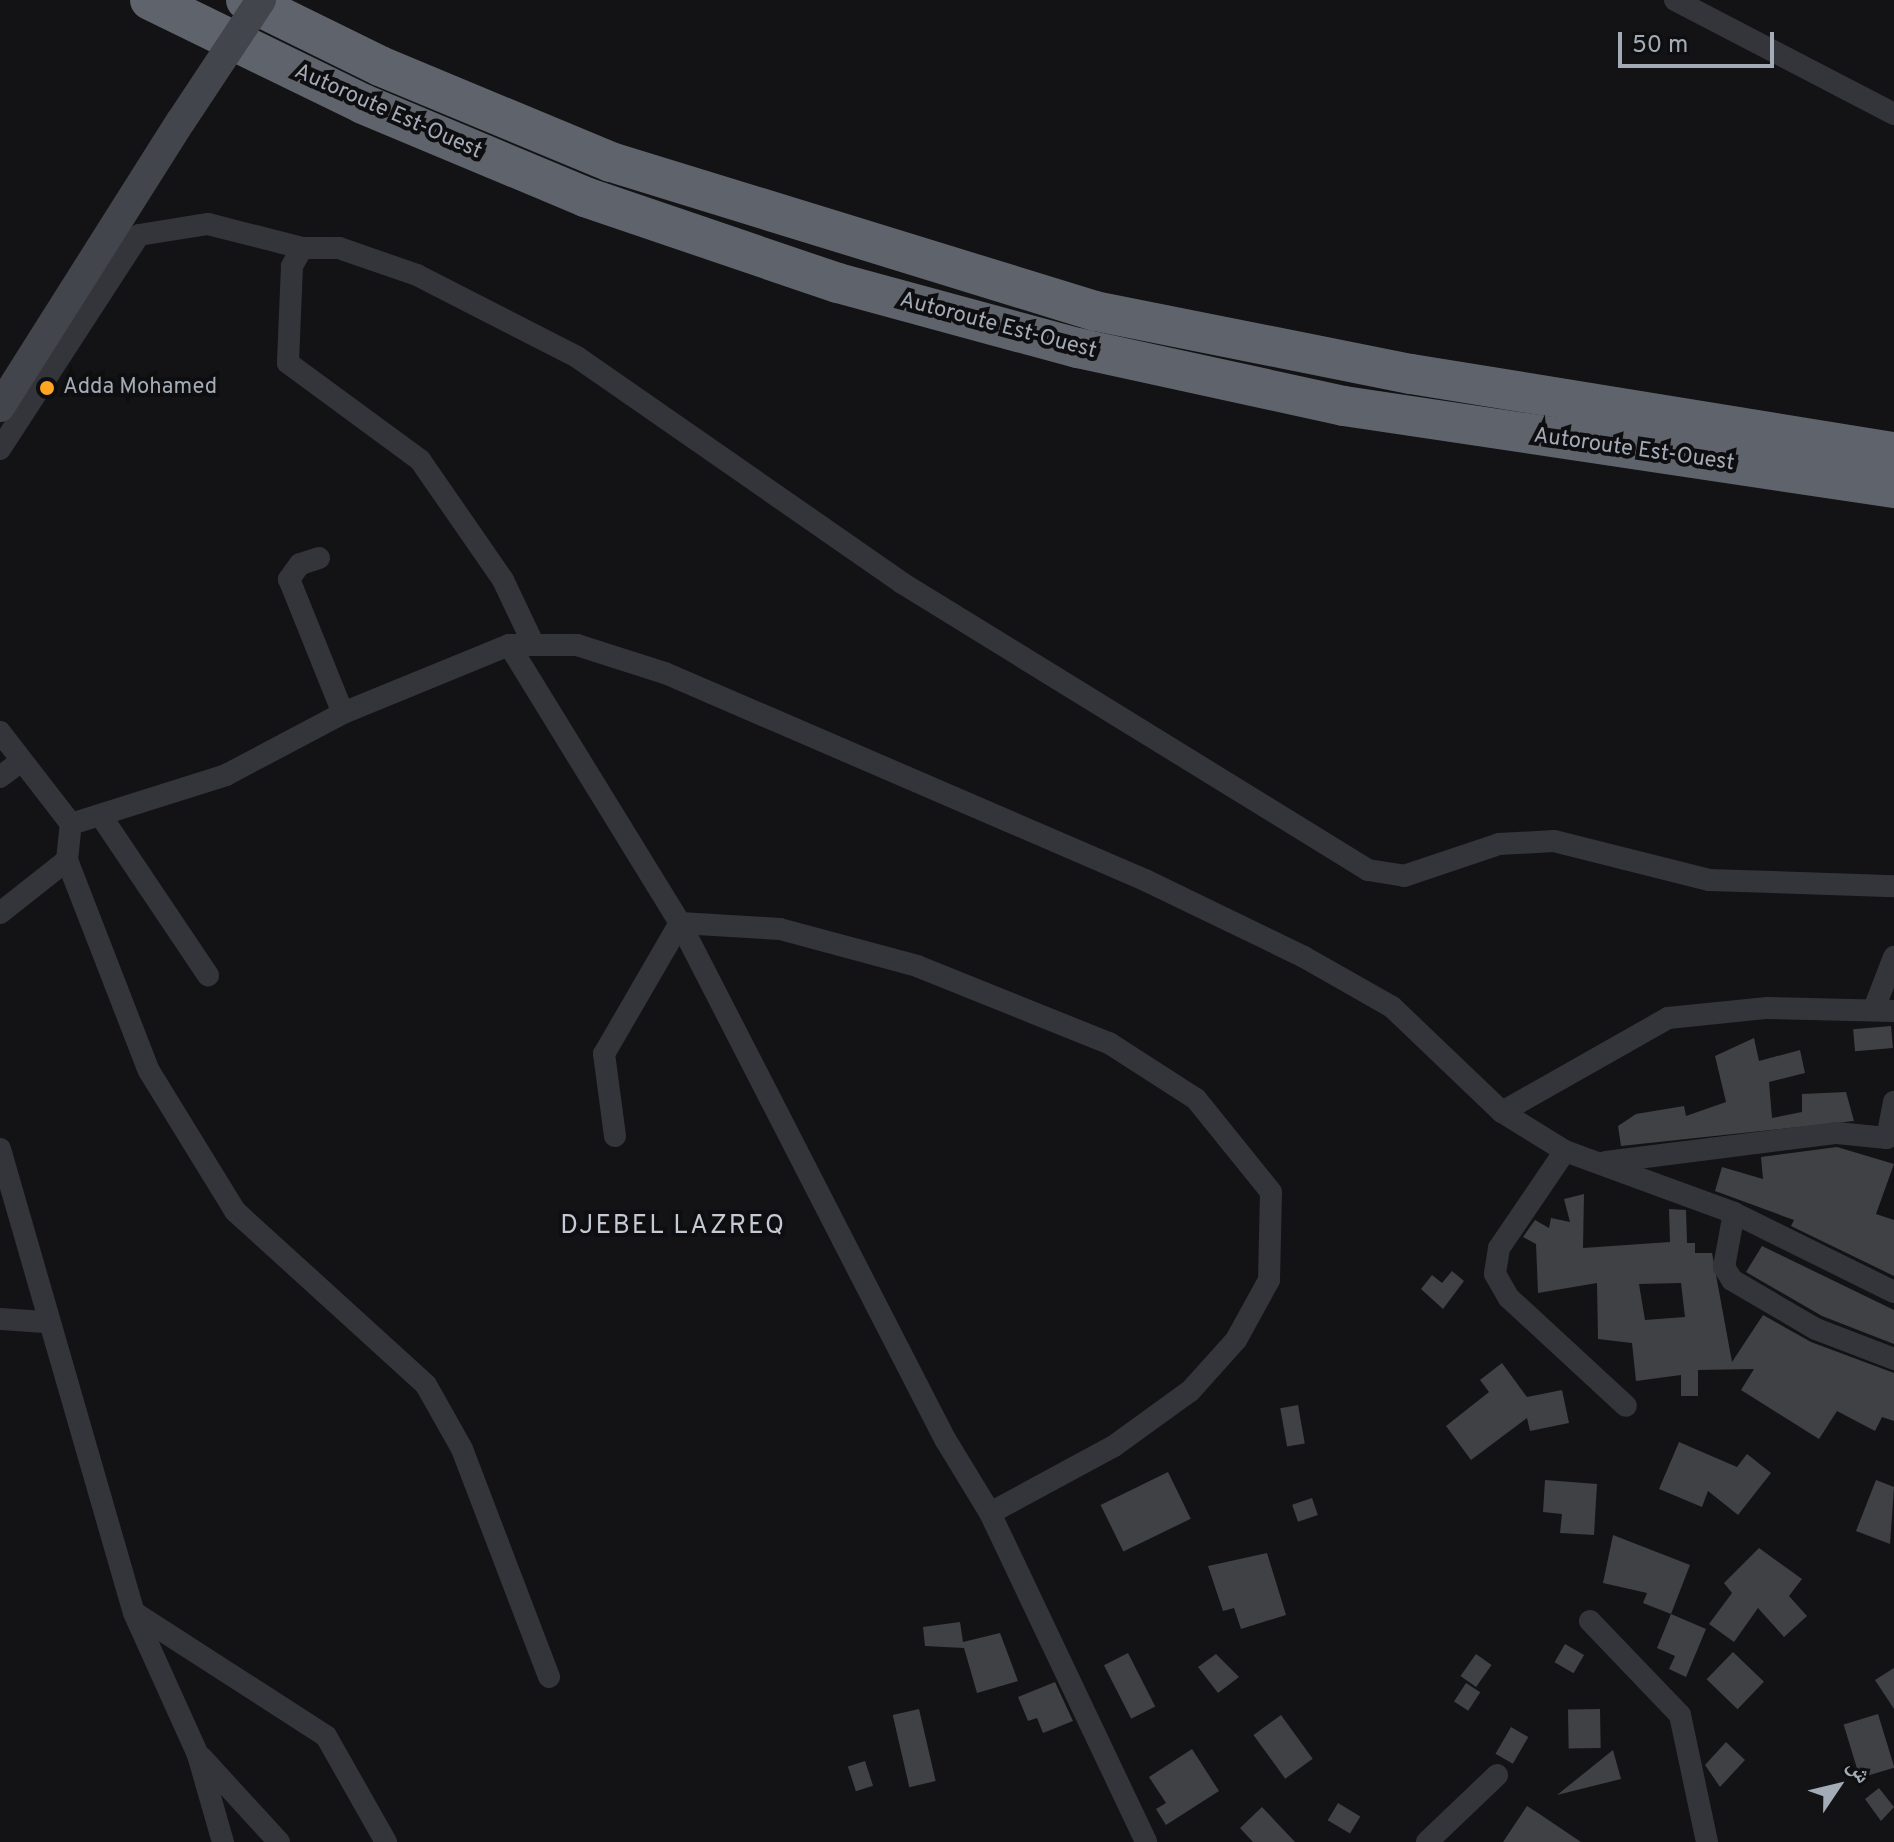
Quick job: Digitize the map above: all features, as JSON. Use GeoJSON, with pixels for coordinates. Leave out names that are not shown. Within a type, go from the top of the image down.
{"type":"FeatureCollection","features":[{"type":"Feature","properties":{"kind":"highway","name":"Autoroute Est-Ouest"},"geometry":{"type":"LineString","coordinates":[[150,0],[363,104],[585,197],[838,283],[1078,348],[1344,406],[1894,488]]}},
{"type":"Feature","properties":{"kind":"highway","name":"Autoroute Est-Ouest"},"geometry":{"type":"LineString","coordinates":[[246,0],[380,66],[611,162],[1095,311],[1411,374],[1894,452]]}},
{"type":"Feature","properties":{"kind":"main road"},"geometry":{"type":"LineString","coordinates":[[0,407],[261,0]]}},
{"type":"Feature","properties":{"kind":"street"},"geometry":{"type":"LineString","coordinates":[[1675,0],[1894,114]]}},
{"type":"Feature","properties":{"kind":"street"},"geometry":{"type":"LineString","coordinates":[[0,449],[139,235],[208,224],[302,248],[380,260],[550,341],[902,583],[1368,870],[1404,876],[1499,844],[1554,841],[1709,880],[1894,886]]}},
{"type":"Feature","properties":{"kind":"street"},"geometry":{"type":"LineString","coordinates":[[302,248],[292,266],[288,363],[420,460],[503,580],[520,642],[680,923],[938,1426],[990,1513],[1148,1838]]}},
{"type":"Feature","properties":{"kind":"street"},"geometry":{"type":"LineString","coordinates":[[319,558],[300,564],[289,579],[343,713]]}},
{"type":"Feature","properties":{"kind":"street"},"geometry":{"type":"LineString","coordinates":[[71,824],[226,775],[343,713],[520,642],[577,645],[665,673],[1145,880],[1304,957],[1392,1007],[1502,1112],[1565,1151],[1734,1213],[1894,1292]]}},
{"type":"Feature","properties":{"kind":"street"},"geometry":{"type":"LineString","coordinates":[[0,732],[71,824],[67,860],[149,1071],[235,1211],[426,1385],[462,1449],[549,1677]]}},
{"type":"Feature","properties":{"kind":"street"},"geometry":{"type":"LineString","coordinates":[[0,777],[21,761]]}},
{"type":"Feature","properties":{"kind":"street"},"geometry":{"type":"LineString","coordinates":[[101,816],[208,975]]}},
{"type":"Feature","properties":{"kind":"street"},"geometry":{"type":"LineString","coordinates":[[0,913],[67,860]]}},
{"type":"Feature","properties":{"kind":"street"},"geometry":{"type":"LineString","coordinates":[[615,1136],[604,1054],[680,923]]}},
{"type":"Feature","properties":{"kind":"street"},"geometry":{"type":"LineString","coordinates":[[680,923],[780,929],[917,966],[1109,1043],[1196,1099],[1271,1192],[1269,1280],[1236,1340],[1190,1391],[1114,1446],[990,1513]]}},
{"type":"Feature","properties":{"kind":"street"},"geometry":{"type":"LineString","coordinates":[[1502,1112],[1668,1018],[1767,1008],[1884,1010],[1894,957]]}},
{"type":"Feature","properties":{"kind":"street"},"geometry":{"type":"LineString","coordinates":[[1597,1163],[1837,1133],[1890,1139],[1894,1102]]}},
{"type":"Feature","properties":{"kind":"street"},"geometry":{"type":"LineString","coordinates":[[0,1149],[45,1322],[134,1613],[198,1755],[223,1842]]}},
{"type":"Feature","properties":{"kind":"street"},"geometry":{"type":"LineString","coordinates":[[1565,1151],[1499,1248],[1495,1274],[1509,1298],[1626,1406]]}},
{"type":"Feature","properties":{"kind":"street"},"geometry":{"type":"LineString","coordinates":[[1734,1213],[1724,1267],[1732,1280],[1816,1329],[1894,1359]]}},
{"type":"Feature","properties":{"kind":"street"},"geometry":{"type":"LineString","coordinates":[[0,1319],[45,1322]]}},
{"type":"Feature","properties":{"kind":"street"},"geometry":{"type":"LineString","coordinates":[[134,1613],[326,1736],[386,1842]]}},
{"type":"Feature","properties":{"kind":"street"},"geometry":{"type":"LineString","coordinates":[[1590,1621],[1680,1715],[1707,1842]]}},
{"type":"Feature","properties":{"kind":"street"},"geometry":{"type":"LineString","coordinates":[[198,1755],[279,1842]]}},
{"type":"Feature","properties":{"kind":"street"},"geometry":{"type":"LineString","coordinates":[[1427,1842],[1497,1775]]}},
{"type":"Feature","properties":{"kind":"building"},"geometry":{"type":"Polygon","coordinates":[[[1891,1026],[1893,1048],[1855,1051],[1853,1029],[1891,1026]]]}},
{"type":"Feature","properties":{"kind":"building"},"geometry":{"type":"Polygon","coordinates":[[[1754,1038],[1759,1061],[1800,1050],[1805,1073],[1769,1082],[1772,1118],[1802,1112],[1802,1094],[1846,1092],[1854,1121],[1621,1146],[1618,1126],[1636,1114],[1684,1106],[1686,1116],[1726,1102],[1715,1056],[1754,1038]]]}},
{"type":"Feature","properties":{"kind":"building"},"geometry":{"type":"Polygon","coordinates":[[[1837,1147],[1894,1164],[1876,1214],[1894,1220],[1894,1276],[1791,1226],[1794,1220],[1715,1191],[1722,1167],[1763,1179],[1761,1157],[1837,1147]]]}},
{"type":"Feature","properties":{"kind":"building"},"geometry":{"type":"Polygon","coordinates":[[[1584,1194],[1583,1248],[1670,1242],[1669,1209],[1686,1210],[1687,1243],[1695,1243],[1695,1253],[1712,1253],[1732,1362],[1763,1315],[1811,1342],[1894,1373],[1894,1421],[1882,1417],[1875,1431],[1837,1411],[1819,1439],[1741,1390],[1754,1369],[1698,1370],[1698,1396],[1681,1396],[1681,1375],[1636,1381],[1632,1343],[1598,1339],[1597,1283],[1538,1293],[1536,1244],[1523,1237],[1535,1220],[1549,1228],[1551,1218],[1570,1222],[1564,1199],[1584,1194]],[[1681,1283],[1639,1284],[1645,1320],[1685,1317],[1681,1283]]]}},
{"type":"Feature","properties":{"kind":"building"},"geometry":{"type":"Polygon","coordinates":[[[1762,1246],[1894,1310],[1894,1344],[1822,1316],[1746,1272],[1762,1246]]]}},
{"type":"Feature","properties":{"kind":"building"},"geometry":{"type":"Polygon","coordinates":[[[1452,1271],[1464,1281],[1443,1309],[1421,1289],[1432,1275],[1442,1283],[1452,1271]]]}},
{"type":"Feature","properties":{"kind":"building"},"geometry":{"type":"Polygon","coordinates":[[[1502,1363],[1527,1397],[1562,1390],[1569,1423],[1530,1431],[1527,1418],[1471,1460],[1446,1426],[1489,1392],[1480,1380],[1502,1363]]]}},
{"type":"Feature","properties":{"kind":"building"},"geometry":{"type":"Polygon","coordinates":[[[1298,1405],[1305,1443],[1287,1447],[1280,1408],[1298,1405]]]}},
{"type":"Feature","properties":{"kind":"building"},"geometry":{"type":"Polygon","coordinates":[[[1679,1442],[1737,1467],[1747,1454],[1771,1473],[1738,1515],[1708,1491],[1702,1507],[1659,1489],[1679,1442]]]}},
{"type":"Feature","properties":{"kind":"building"},"geometry":{"type":"Polygon","coordinates":[[[1168,1472],[1191,1519],[1123,1552],[1101,1505],[1168,1472]]]}},
{"type":"Feature","properties":{"kind":"building"},"geometry":{"type":"Polygon","coordinates":[[[1545,1480],[1597,1484],[1594,1535],[1560,1533],[1562,1514],[1543,1512],[1545,1480]]]}},
{"type":"Feature","properties":{"kind":"building"},"geometry":{"type":"Polygon","coordinates":[[[1876,1480],[1894,1487],[1890,1544],[1856,1531],[1876,1480]]]}},
{"type":"Feature","properties":{"kind":"building"},"geometry":{"type":"Polygon","coordinates":[[[1312,1498],[1318,1515],[1298,1522],[1292,1505],[1312,1498]]]}},
{"type":"Feature","properties":{"kind":"building"},"geometry":{"type":"Polygon","coordinates":[[[1613,1535],[1690,1565],[1671,1614],[1643,1603],[1647,1593],[1603,1583],[1613,1535]]]}},
{"type":"Feature","properties":{"kind":"building"},"geometry":{"type":"Polygon","coordinates":[[[1759,1548],[1802,1579],[1789,1596],[1807,1616],[1784,1637],[1758,1608],[1734,1642],[1709,1624],[1732,1593],[1724,1583],[1759,1548]]]}},
{"type":"Feature","properties":{"kind":"building"},"geometry":{"type":"Polygon","coordinates":[[[1267,1553],[1286,1615],[1241,1629],[1234,1608],[1223,1611],[1208,1566],[1267,1553]]]}},
{"type":"Feature","properties":{"kind":"building"},"geometry":{"type":"Polygon","coordinates":[[[1671,1614],[1706,1629],[1686,1677],[1669,1669],[1675,1656],[1657,1648],[1671,1614]]]}},
{"type":"Feature","properties":{"kind":"building"},"geometry":{"type":"Polygon","coordinates":[[[960,1622],[963,1642],[1000,1633],[1018,1681],[977,1693],[964,1648],[925,1646],[923,1627],[960,1622]]]}},
{"type":"Feature","properties":{"kind":"building"},"geometry":{"type":"Polygon","coordinates":[[[1565,1644],[1584,1655],[1574,1673],[1554,1662],[1565,1644]]]}},
{"type":"Feature","properties":{"kind":"building"},"geometry":{"type":"Polygon","coordinates":[[[1733,1652],[1764,1682],[1738,1709],[1707,1679],[1733,1652]]]}},
{"type":"Feature","properties":{"kind":"building"},"geometry":{"type":"Polygon","coordinates":[[[1128,1653],[1155,1706],[1131,1719],[1104,1665],[1128,1653]]]}},
{"type":"Feature","properties":{"kind":"building"},"geometry":{"type":"Polygon","coordinates":[[[1216,1654],[1239,1677],[1218,1693],[1198,1667],[1216,1654]]]}},
{"type":"Feature","properties":{"kind":"building"},"geometry":{"type":"Polygon","coordinates":[[[1476,1654],[1492,1665],[1476,1687],[1461,1676],[1476,1654]]]}},
{"type":"Feature","properties":{"kind":"building"},"geometry":{"type":"Polygon","coordinates":[[[1894,1668],[1894,1709],[1875,1680],[1894,1668]]]}},
{"type":"Feature","properties":{"kind":"building"},"geometry":{"type":"Polygon","coordinates":[[[1055,1682],[1073,1721],[1043,1733],[1037,1718],[1028,1721],[1018,1697],[1055,1682]]]}},
{"type":"Feature","properties":{"kind":"building"},"geometry":{"type":"Polygon","coordinates":[[[1466,1683],[1480,1692],[1468,1711],[1454,1701],[1466,1683]]]}},
{"type":"Feature","properties":{"kind":"building"},"geometry":{"type":"Polygon","coordinates":[[[919,1709],[936,1781],[909,1787],[893,1715],[919,1709]]]}},
{"type":"Feature","properties":{"kind":"building"},"geometry":{"type":"Polygon","coordinates":[[[1600,1709],[1601,1748],[1569,1749],[1568,1710],[1600,1709]]]}},
{"type":"Feature","properties":{"kind":"building"},"geometry":{"type":"Polygon","coordinates":[[[1878,1714],[1894,1768],[1860,1778],[1844,1725],[1878,1714]]]}},
{"type":"Feature","properties":{"kind":"building"},"geometry":{"type":"Polygon","coordinates":[[[1281,1715],[1313,1759],[1285,1779],[1253,1735],[1281,1715]]]}},
{"type":"Feature","properties":{"kind":"building"},"geometry":{"type":"Polygon","coordinates":[[[1511,1727],[1528,1737],[1513,1764],[1496,1754],[1511,1727]]]}},
{"type":"Feature","properties":{"kind":"building"},"geometry":{"type":"Polygon","coordinates":[[[1726,1742],[1745,1760],[1720,1787],[1705,1765],[1726,1742]]]}},
{"type":"Feature","properties":{"kind":"building"},"geometry":{"type":"Polygon","coordinates":[[[1192,1749],[1219,1791],[1166,1825],[1156,1809],[1166,1803],[1149,1777],[1192,1749]]]}},
{"type":"Feature","properties":{"kind":"building"},"geometry":{"type":"Polygon","coordinates":[[[1613,1750],[1621,1779],[1557,1795],[1613,1750]]]}},
{"type":"Feature","properties":{"kind":"building"},"geometry":{"type":"Polygon","coordinates":[[[865,1761],[873,1786],[856,1791],[848,1767],[865,1761]]]}},
{"type":"Feature","properties":{"kind":"building"},"geometry":{"type":"Polygon","coordinates":[[[1879,1788],[1894,1807],[1881,1821],[1865,1799],[1879,1788]]]}},
{"type":"Feature","properties":{"kind":"building"},"geometry":{"type":"Polygon","coordinates":[[[1338,1803],[1360,1816],[1350,1834],[1328,1820],[1338,1803]]]}},
{"type":"Feature","properties":{"kind":"building"},"geometry":{"type":"Polygon","coordinates":[[[1527,1806],[1538,1813],[1581,1842],[1503,1842],[1527,1806]]]}},
{"type":"Feature","properties":{"kind":"building"},"geometry":{"type":"Polygon","coordinates":[[[1262,1807],[1295,1842],[1253,1842],[1240,1828],[1262,1807]]]}},
{"type":"Feature","properties":{"kind":"place","name":"Adda Mohamed"},"geometry":{"type":"Point","coordinates":[47,388]}},
{"type":"Feature","properties":{"kind":"district","name":"DJEBEL LAZREQ"},"geometry":{"type":"Point","coordinates":[673,1227]}}]}
